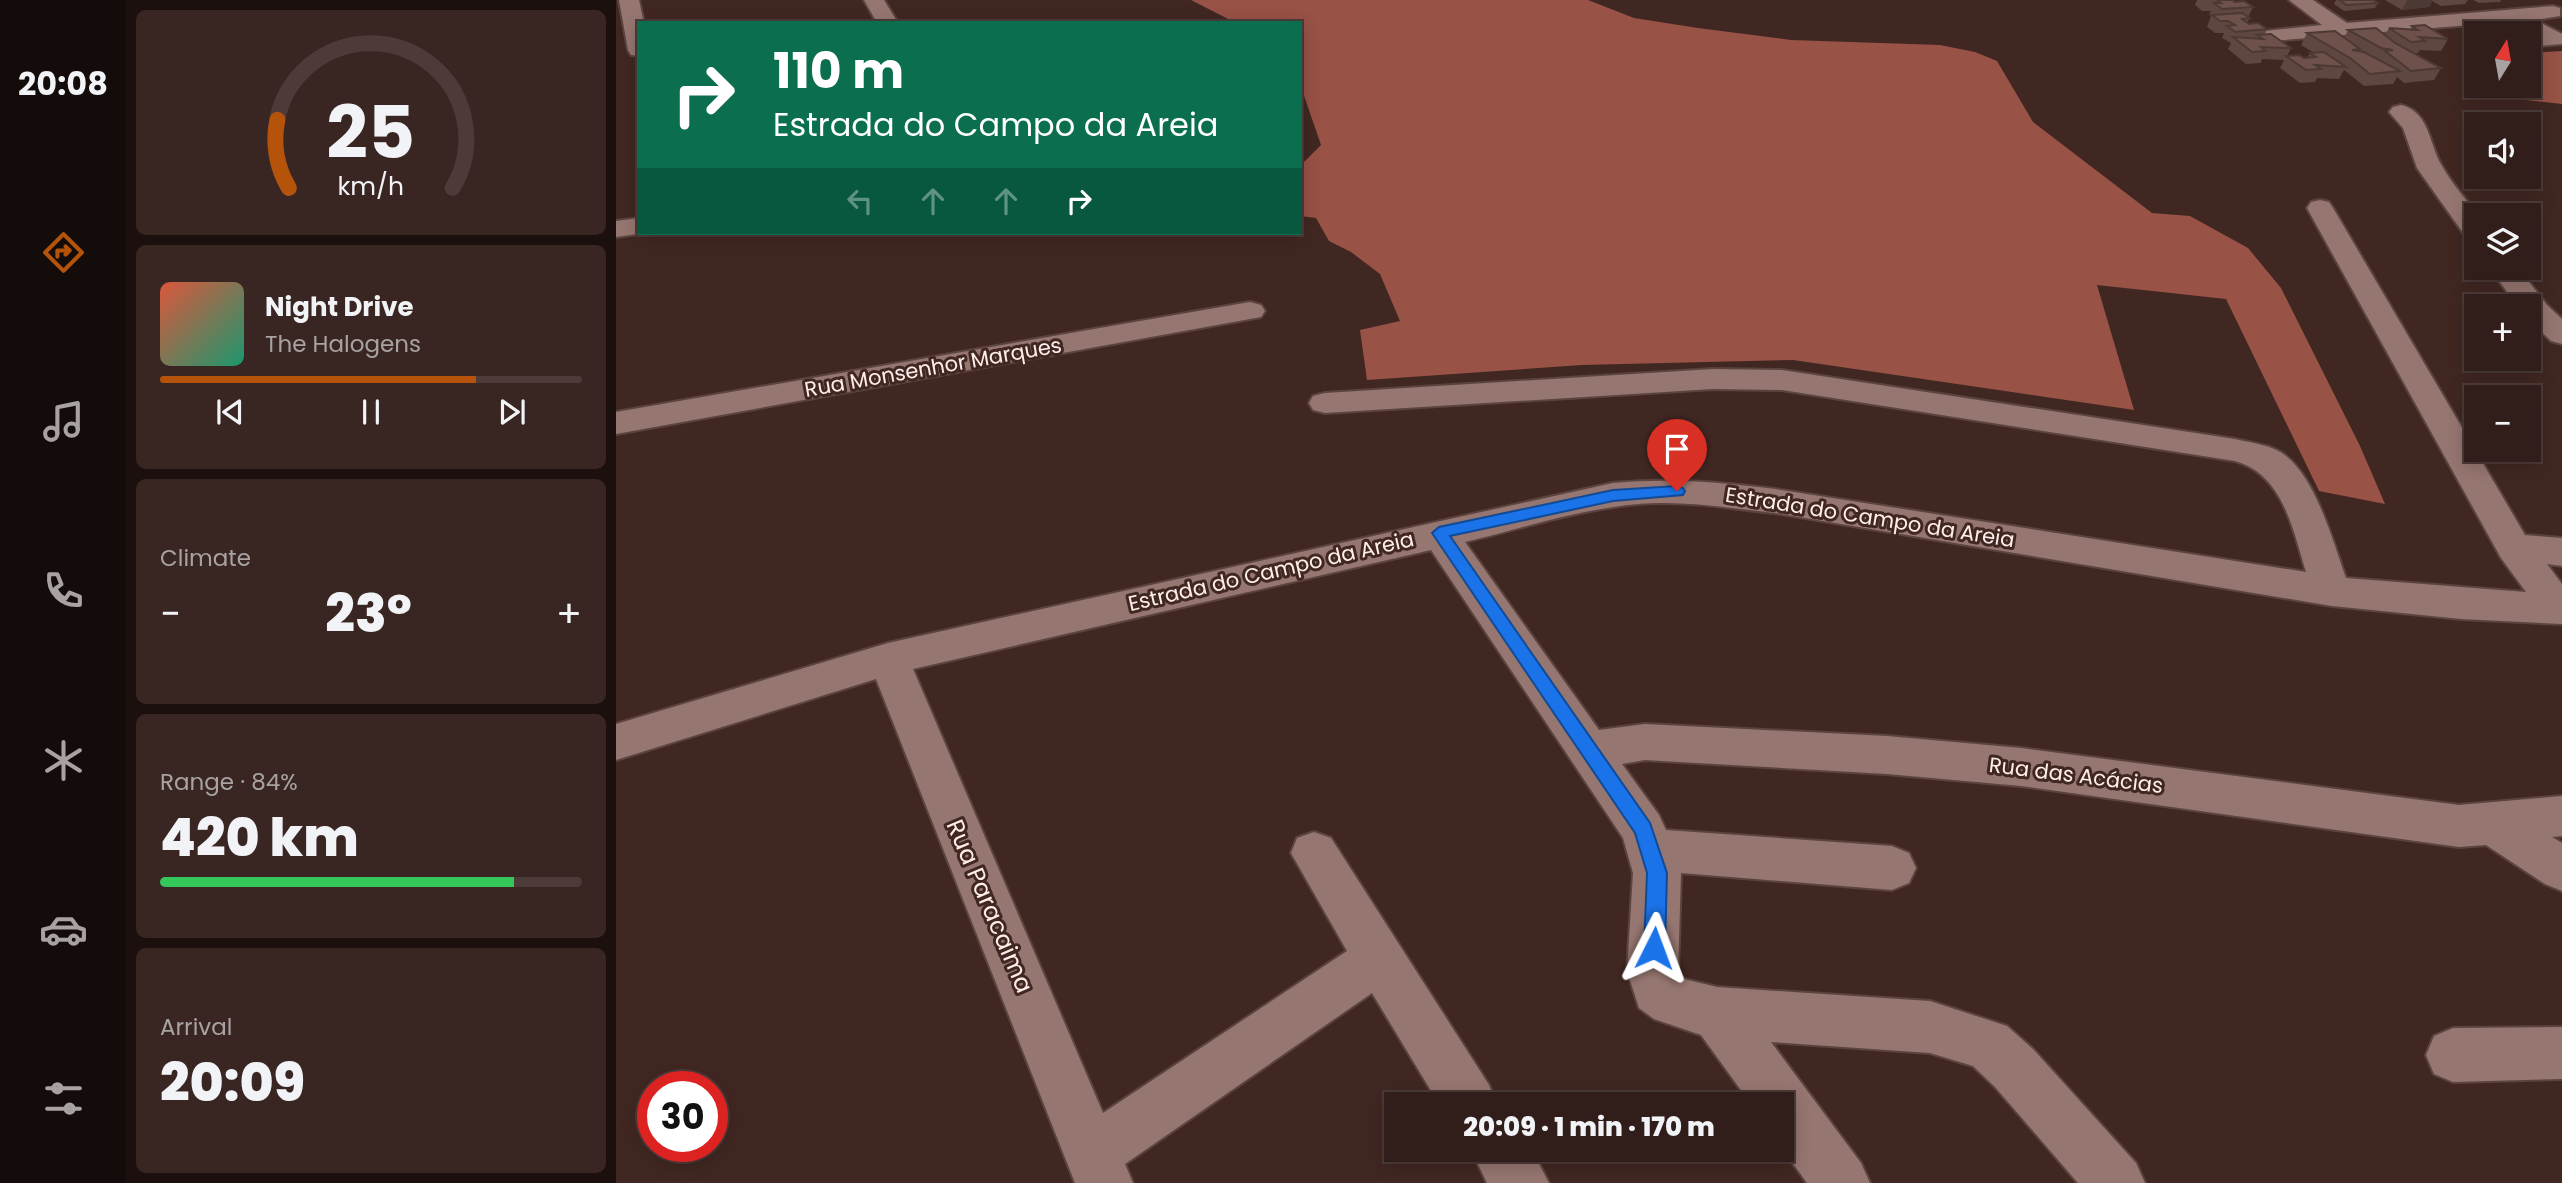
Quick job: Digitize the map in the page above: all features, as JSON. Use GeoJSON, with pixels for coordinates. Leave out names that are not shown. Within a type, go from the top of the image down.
{"type":"FeatureCollection","features":[{"type":"Feature","properties":{"kind":"street"},"geometry":{"type":"LineString","coordinates":[[629,0],[637,40]]}},
{"type":"Feature","properties":{"kind":"street"},"geometry":{"type":"LineString","coordinates":[[874,0],[887,21]]}},
{"type":"Feature","properties":{"kind":"street"},"geometry":{"type":"LineString","coordinates":[[2299,0],[2343,29]]}},
{"type":"Feature","properties":{"kind":"street"},"geometry":{"type":"LineString","coordinates":[[2531,0],[2558,14]]}},
{"type":"Feature","properties":{"kind":"street"},"geometry":{"type":"LineString","coordinates":[[2271,35],[2511,15],[2558,14]]}},
{"type":"Feature","properties":{"kind":"street"},"geometry":{"type":"LineString","coordinates":[[2511,15],[2522,21]]}},
{"type":"Feature","properties":{"kind":"street"},"geometry":{"type":"LineString","coordinates":[[2541,31],[2555,39],[2541,40]]}},
{"type":"Feature","properties":{"kind":"street"},"geometry":{"type":"LineString","coordinates":[[2401,112],[2416,124],[2424,158],[2430,170],[2464,215]]}},
{"type":"Feature","properties":{"kind":"street"},"geometry":{"type":"LineString","coordinates":[[2320,208],[2514,548],[2560,609]]}},
{"type":"Feature","properties":{"kind":"street"},"geometry":{"type":"LineString","coordinates":[[616,229],[637,226]]}},
{"type":"Feature","properties":{"kind":"street"},"geometry":{"type":"LineString","coordinates":[[2513,280],[2536,311],[2562,335]]}},
{"type":"Feature","properties":{"kind":"street","name":"Rua Monsenhor Marques"},"geometry":{"type":"LineString","coordinates":[[616,423],[1250,310]]}},
{"type":"Feature","properties":{"kind":"street"},"geometry":{"type":"LineString","coordinates":[[1325,403],[1713,379],[1782,380],[2235,450],[2261,457],[2274,465],[2290,482],[2332,591]]}},
{"type":"Feature","properties":{"kind":"street","name":"Estrada do Campo da Areia"},"geometry":{"type":"LineString","coordinates":[[616,742],[888,659],[1439,533],[1613,495],[1656,491],[1699,492],[1775,501],[2332,591],[2461,604],[2560,609]]}},
{"type":"Feature","properties":{"kind":"street"},"geometry":{"type":"LineString","coordinates":[[1439,533],[1643,830],[1652,850],[1657,873],[1652,971],[1657,990],[1672,1000],[1717,1013],[1930,1027],[1988,1045],[2014,1068],[2116,1183]]}},
{"type":"Feature","properties":{"kind":"street"},"geometry":{"type":"LineString","coordinates":[[2514,548],[2562,552]]}},
{"type":"Feature","properties":{"kind":"street","name":"Rua Paracaima"},"geometry":{"type":"LineString","coordinates":[[888,659],[1099,1168],[1378,959]]}},
{"type":"Feature","properties":{"kind":"street","name":"Rua das Acácias"},"geometry":{"type":"LineString","coordinates":[[1587,750],[1645,742],[1887,755],[2048,771],[2424,823],[2495,825],[2525,817],[2562,816]]}},
{"type":"Feature","properties":{"kind":"street"},"geometry":{"type":"LineString","coordinates":[[2495,825],[2562,869]]}},
{"type":"Feature","properties":{"kind":"street"},"geometry":{"type":"LineString","coordinates":[[1652,850],[1892,868]]}},
{"type":"Feature","properties":{"kind":"street"},"geometry":{"type":"LineString","coordinates":[[1314,853],[1462,1092]]}},
{"type":"Feature","properties":{"kind":"street"},"geometry":{"type":"LineString","coordinates":[[1717,1013],[1841,1183]]}},
{"type":"Feature","properties":{"kind":"street"},"geometry":{"type":"LineString","coordinates":[[2453,1055],[2562,1053]]}},
{"type":"Feature","properties":{"kind":"street"},"geometry":{"type":"LineString","coordinates":[[1507,1162],[1520,1183]]}},
{"type":"Feature","properties":{"kind":"shaded area"},"geometry":{"type":"Polygon","coordinates":[[[1191,0],[1588,0],[1634,18],[1698,28],[1791,40],[1940,45],[1975,52],[1997,61],[2033,122],[2152,213],[2190,216],[2248,248],[2281,288],[2360,446],[2385,504],[2319,491],[2226,299],[2097,285],[2134,410],[1793,360],[1582,365],[1367,380],[1360,330],[1400,321],[1380,274],[1351,252],[1329,241],[1316,218],[1302,216],[1302,164],[1321,145],[1302,90],[1302,21],[1232,21],[1191,0]]]}},
{"type":"Feature","properties":{"kind":"shaded area"},"geometry":{"type":"Polygon","coordinates":[[[2562,51],[2562,104],[2514,98],[2541,98],[2541,52],[2562,51]]]}},
{"type":"Feature","properties":{"kind":"building"},"geometry":{"type":"Polygon","coordinates":[[[2217,0],[2244,1],[2253,7],[2222,9],[2214,3],[2221,3],[2217,0]]]}},
{"type":"Feature","properties":{"kind":"building"},"geometry":{"type":"Polygon","coordinates":[[[2339,0],[2373,0],[2378,3],[2347,5],[2339,0]]]}},
{"type":"Feature","properties":{"kind":"building"},"geometry":{"type":"Polygon","coordinates":[[[2242,13],[2250,18],[2242,19],[2249,24],[2258,23],[2267,29],[2235,32],[2227,26],[2235,25],[2220,21],[2212,15],[2242,13]]]}},
{"type":"Feature","properties":{"kind":"building"},"geometry":{"type":"Polygon","coordinates":[[[2425,25],[2448,39],[2419,37],[2425,41],[2411,42],[2389,28],[2418,30],[2412,26],[2425,25]]]}},
{"type":"Feature","properties":{"kind":"building"},"geometry":{"type":"Polygon","coordinates":[[[2376,28],[2395,43],[2441,68],[2411,71],[2385,51],[2393,50],[2381,48],[2348,30],[2376,28]]]}},
{"type":"Feature","properties":{"kind":"building"},"geometry":{"type":"Polygon","coordinates":[[[2335,31],[2360,49],[2352,50],[2364,52],[2400,71],[2370,74],[2350,58],[2307,33],[2335,31]]]}},
{"type":"Feature","properties":{"kind":"building"},"geometry":{"type":"Polygon","coordinates":[[[2271,34],[2291,48],[2261,47],[2266,51],[2252,52],[2233,37],[2263,39],[2257,35],[2271,34]]]}},
{"type":"Feature","properties":{"kind":"building"},"geometry":{"type":"Polygon","coordinates":[[[2324,52],[2346,67],[2315,65],[2321,69],[2306,70],[2286,56],[2316,57],[2310,53],[2324,52]]]}},
{"type":"Feature","properties":{"kind":"route"},"geometry":{"type":"LineString","coordinates":[[1654,948],[1657,873],[1652,850],[1643,830],[1439,533],[1613,495],[1677,491]]}}]}
